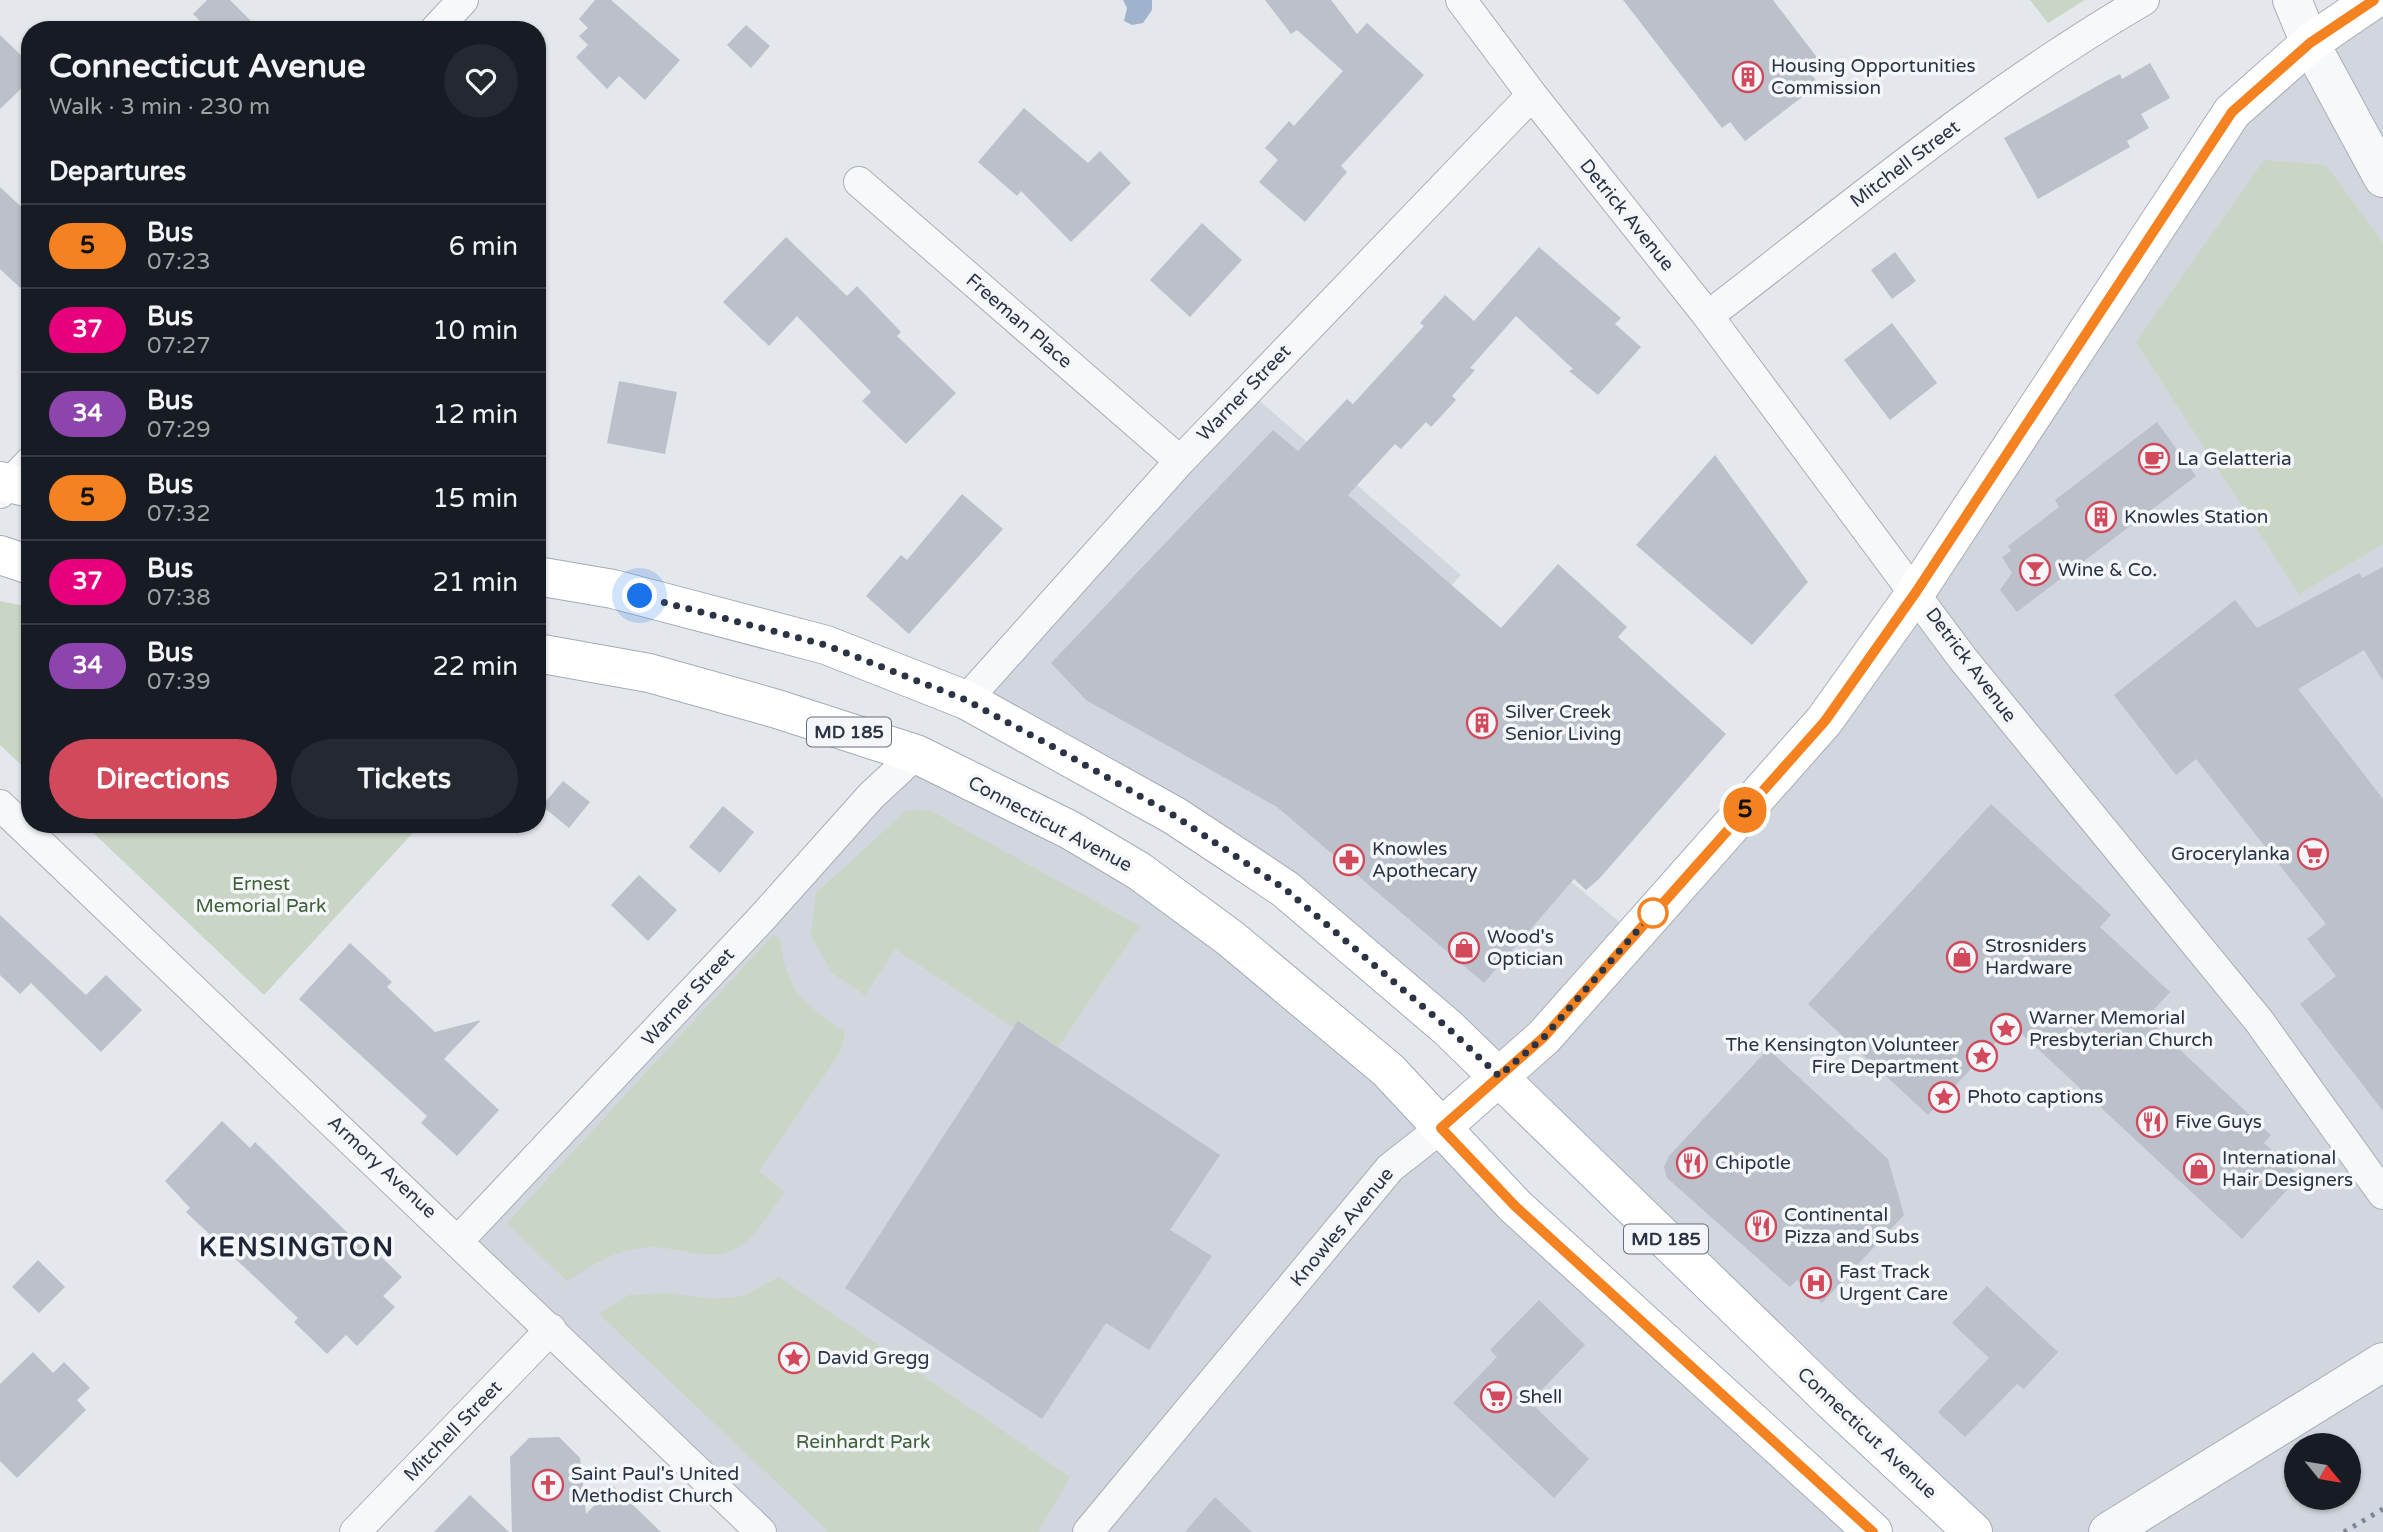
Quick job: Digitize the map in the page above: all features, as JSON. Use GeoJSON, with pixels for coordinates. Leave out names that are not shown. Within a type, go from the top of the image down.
{"type":"FeatureCollection","features":[{"type":"Feature","properties":{"kind":"main road","name":"Knowles Avenue"},"geometry":{"type":"LineString","coordinates":[[1441,1128],[1544,1037],[1825,721],[1916,592],[2232,112],[2310,43],[2374,0]]}},
{"type":"Feature","properties":{"kind":"main road"},"geometry":{"type":"LineString","coordinates":[[0,555],[21,562]]}},
{"type":"Feature","properties":{"kind":"main road","name":"Connecticut Avenue"},"geometry":{"type":"LineString","coordinates":[[546,578],[613,589],[826,645],[966,700],[1175,816],[1285,889],[1448,1028],[1808,1377],[1973,1532]]}},
{"type":"Feature","properties":{"kind":"main road","name":"Connecticut Avenue"},"geometry":{"type":"LineString","coordinates":[[546,655],[649,673],[777,709],[916,754],[1070,831],[1139,871],[1230,938],[1388,1070],[1515,1206],[1873,1532]]}},
{"type":"Feature","properties":{"kind":"main road"},"geometry":{"type":"LineString","coordinates":[[1834,1496],[1896,1532]]}},
{"type":"Feature","properties":{"kind":"street"},"geometry":{"type":"LineString","coordinates":[[443,21],[463,0]]}},
{"type":"Feature","properties":{"kind":"street","name":"Detrick Avenue"},"geometry":{"type":"LineString","coordinates":[[1461,0],[1532,95],[1708,316],[1916,592],[1963,659],[2259,1021],[2383,1194]]}},
{"type":"Feature","properties":{"kind":"street","name":"Mitchell Street"},"geometry":{"type":"LineString","coordinates":[[1708,316],[1956,125],[2092,31],[2144,0]]}},
{"type":"Feature","properties":{"kind":"street"},"geometry":{"type":"LineString","coordinates":[[2292,0],[2310,43],[2383,177]]}},
{"type":"Feature","properties":{"kind":"street","name":"Warner Street"},"geometry":{"type":"LineString","coordinates":[[966,700],[1180,461],[1532,95]]}},
{"type":"Feature","properties":{"kind":"street","name":"Freeman Place"},"geometry":{"type":"LineString","coordinates":[[859,182],[1180,461]]}},
{"type":"Feature","properties":{"kind":"street","name":"Warner Street"},"geometry":{"type":"LineString","coordinates":[[459,1240],[770,909],[872,796],[916,754]]}},
{"type":"Feature","properties":{"kind":"street","name":"Armory Avenue"},"geometry":{"type":"LineString","coordinates":[[0,805],[21,825]]}},
{"type":"Feature","properties":{"kind":"street","name":"Armory Avenue"},"geometry":{"type":"LineString","coordinates":[[30,833],[459,1240],[761,1532]]}},
{"type":"Feature","properties":{"kind":"street","name":"Knowles Avenue"},"geometry":{"type":"LineString","coordinates":[[1088,1532],[1390,1168],[1441,1128]]}},
{"type":"Feature","properties":{"kind":"street","name":"Mitchell Street"},"geometry":{"type":"LineString","coordinates":[[355,1532],[551,1329]]}},
{"type":"Feature","properties":{"kind":"street"},"geometry":{"type":"LineString","coordinates":[[2108,1532],[2383,1362]]}},
{"type":"Feature","properties":{"kind":"shaded area"},"geometry":{"type":"Polygon","coordinates":[[[2383,0],[2383,1532],[1973,1532],[1285,889],[966,700],[1247,390],[1461,575],[1348,696],[1634,934],[1825,721],[2232,112],[2383,0]]]}},
{"type":"Feature","properties":{"kind":"shaded area"},"geometry":{"type":"Polygon","coordinates":[[[916,754],[1139,871],[1873,1532],[761,1532],[459,1240],[916,754]]]}},
{"type":"Feature","properties":{"kind":"green space"},"geometry":{"type":"Polygon","coordinates":[[[2030,0],[2085,0],[2048,23],[2030,0]]]}},
{"type":"Feature","properties":{"kind":"green space"},"geometry":{"type":"Polygon","coordinates":[[[2264,160],[2326,165],[2383,243],[2383,544],[2299,594],[2136,342],[2264,160]]]}},
{"type":"Feature","properties":{"kind":"green space"},"geometry":{"type":"Polygon","coordinates":[[[0,601],[21,605],[21,765],[0,745],[0,601]]]}},
{"type":"Feature","properties":{"kind":"green space"},"geometry":{"type":"Polygon","coordinates":[[[907,810],[931,811],[1140,926],[1058,1047],[1019,1021],[1014,1028],[895,949],[865,995],[832,973],[811,935],[816,893],[907,810]]]}},
{"type":"Feature","properties":{"kind":"green space","name":"Ernest Memorial Park"},"geometry":{"type":"Polygon","coordinates":[[[93,833],[413,833],[264,995],[93,833]]]}},
{"type":"Feature","properties":{"kind":"green space"},"geometry":{"type":"Polygon","coordinates":[[[773,935],[779,937],[787,972],[798,994],[816,1012],[845,1033],[840,1052],[759,1171],[784,1192],[754,1233],[731,1251],[702,1254],[660,1247],[628,1250],[607,1258],[567,1281],[507,1223],[773,935]]]}},
{"type":"Feature","properties":{"kind":"green space","name":"Reinhardt Park"},"geometry":{"type":"Polygon","coordinates":[[[779,1277],[1070,1477],[1038,1532],[829,1532],[599,1314],[629,1295],[670,1293],[713,1299],[743,1296],[779,1277]]]}},
{"type":"Feature","properties":{"kind":"water"},"geometry":{"type":"Polygon","coordinates":[[[1123,0],[1152,0],[1152,10],[1143,23],[1132,25],[1124,21],[1127,8],[1123,0]]]}},
{"type":"Feature","properties":{"kind":"building"},"geometry":{"type":"Polygon","coordinates":[[[207,0],[230,0],[251,21],[200,21],[193,14],[207,0]]]}},
{"type":"Feature","properties":{"kind":"building"},"geometry":{"type":"Polygon","coordinates":[[[595,0],[611,0],[680,60],[645,100],[619,76],[607,89],[576,57],[588,45],[579,36],[588,28],[579,19],[595,0]]]}},
{"type":"Feature","properties":{"kind":"building"},"geometry":{"type":"Polygon","coordinates":[[[1265,0],[1331,0],[1357,34],[1367,23],[1424,75],[1341,166],[1347,172],[1305,222],[1259,182],[1278,160],[1265,148],[1289,121],[1294,126],[1343,71],[1297,30],[1291,34],[1265,0]]]}},
{"type":"Feature","properties":{"kind":"building","name":"Housing Opportunities Commission"},"geometry":{"type":"Polygon","coordinates":[[[1623,0],[1773,0],[1819,60],[1807,69],[1819,84],[1745,141],[1730,122],[1722,128],[1623,0]]]}},
{"type":"Feature","properties":{"kind":"building"},"geometry":{"type":"Polygon","coordinates":[[[746,25],[770,46],[751,68],[727,45],[746,25]]]}},
{"type":"Feature","properties":{"kind":"building"},"geometry":{"type":"Polygon","coordinates":[[[0,35],[21,55],[21,89],[0,109],[0,35]]]}},
{"type":"Feature","properties":{"kind":"building"},"geometry":{"type":"Polygon","coordinates":[[[2150,63],[2170,98],[2141,114],[2149,128],[2127,141],[2130,147],[2038,199],[2004,138],[2108,80],[2120,74],[2122,79],[2150,63]]]}},
{"type":"Feature","properties":{"kind":"building"},"geometry":{"type":"Polygon","coordinates":[[[1024,108],[1088,163],[1100,151],[1131,183],[1071,242],[1021,191],[1017,196],[978,162],[1024,108]]]}},
{"type":"Feature","properties":{"kind":"building"},"geometry":{"type":"Polygon","coordinates":[[[0,187],[21,207],[21,289],[0,269],[0,187]]]}},
{"type":"Feature","properties":{"kind":"building"},"geometry":{"type":"Polygon","coordinates":[[[1202,223],[1242,260],[1190,317],[1150,280],[1202,223]]]}},
{"type":"Feature","properties":{"kind":"building"},"geometry":{"type":"Polygon","coordinates":[[[786,237],[847,296],[857,286],[901,332],[897,336],[956,393],[906,444],[862,401],[871,392],[797,316],[769,346],[723,302],[786,237]]]}},
{"type":"Feature","properties":{"kind":"building"},"geometry":{"type":"Polygon","coordinates":[[[1539,247],[1621,318],[1615,324],[1641,347],[1598,395],[1569,371],[1573,369],[1516,316],[1470,368],[1475,370],[1452,396],[1456,400],[1431,427],[1426,422],[1401,449],[1395,444],[1348,495],[1501,628],[1558,564],[1627,627],[1618,637],[1726,734],[1599,879],[1586,890],[1574,879],[1484,983],[1277,807],[1086,700],[1051,663],[1273,430],[1298,451],[1347,399],[1353,404],[1424,326],[1420,323],[1445,295],[1474,321],[1539,247]]]}},
{"type":"Feature","properties":{"kind":"building"},"geometry":{"type":"Polygon","coordinates":[[[1895,252],[1916,281],[1892,299],[1871,270],[1895,252]]]}},
{"type":"Feature","properties":{"kind":"building"},"geometry":{"type":"Polygon","coordinates":[[[1892,323],[1937,383],[1890,420],[1844,360],[1892,323]]]}},
{"type":"Feature","properties":{"kind":"building"},"geometry":{"type":"Polygon","coordinates":[[[619,381],[677,392],[665,454],[607,443],[619,381]]]}},
{"type":"Feature","properties":{"kind":"building","name":"Knowles Station"},"geometry":{"type":"Polygon","coordinates":[[[2157,422],[2196,476],[2017,612],[2000,590],[2012,573],[2002,557],[2011,551],[2008,546],[2059,507],[2055,500],[2157,422]]]}},
{"type":"Feature","properties":{"kind":"building"},"geometry":{"type":"Polygon","coordinates":[[[1715,455],[1808,582],[1752,645],[1636,545],[1715,455]]]}},
{"type":"Feature","properties":{"kind":"building"},"geometry":{"type":"Polygon","coordinates":[[[962,494],[1003,529],[909,634],[866,596],[901,555],[907,560],[962,494]]]}},
{"type":"Feature","properties":{"kind":"building"},"geometry":{"type":"Polygon","coordinates":[[[2383,567],[2383,681],[2364,650],[2298,689],[2383,799],[2383,1111],[2300,1004],[2336,976],[2307,939],[2326,924],[2196,759],[2176,775],[2114,695],[2235,600],[2257,628],[2359,573],[2362,578],[2383,567]]]}},
{"type":"Feature","properties":{"kind":"building"},"geometry":{"type":"Polygon","coordinates":[[[563,781],[590,802],[569,828],[546,809],[546,801],[563,781]]]}},
{"type":"Feature","properties":{"kind":"building"},"geometry":{"type":"Polygon","coordinates":[[[1991,804],[2111,915],[2100,927],[2170,992],[2146,1018],[2271,1135],[2264,1143],[2300,1176],[2242,1239],[2012,1025],[1928,1115],[1808,1004],[1991,804]]]}},
{"type":"Feature","properties":{"kind":"building"},"geometry":{"type":"Polygon","coordinates":[[[723,806],[754,832],[720,873],[689,847],[723,806]]]}},
{"type":"Feature","properties":{"kind":"building"},"geometry":{"type":"Polygon","coordinates":[[[639,875],[677,910],[648,941],[611,905],[639,875]]]}},
{"type":"Feature","properties":{"kind":"building"},"geometry":{"type":"Polygon","coordinates":[[[0,915],[86,995],[106,975],[142,1010],[101,1052],[31,983],[20,994],[0,975],[0,915]]]}},
{"type":"Feature","properties":{"kind":"building"},"geometry":{"type":"Polygon","coordinates":[[[350,943],[392,982],[387,987],[435,1032],[481,1020],[444,1059],[499,1110],[457,1156],[421,1123],[427,1116],[299,999],[350,943]]]}},
{"type":"Feature","properties":{"kind":"building"},"geometry":{"type":"Polygon","coordinates":[[[1018,1021],[1220,1155],[1170,1230],[1212,1256],[1149,1350],[1106,1323],[1042,1419],[845,1288],[1018,1021]]]}},
{"type":"Feature","properties":{"kind":"building"},"geometry":{"type":"Polygon","coordinates":[[[1768,1049],[1888,1159],[1904,1215],[1822,1303],[1797,1280],[1790,1287],[1667,1178],[1664,1167],[1669,1156],[1768,1049]]]}},
{"type":"Feature","properties":{"kind":"building"},"geometry":{"type":"Polygon","coordinates":[[[222,1121],[250,1148],[255,1142],[365,1250],[370,1246],[402,1277],[383,1296],[395,1307],[357,1346],[346,1335],[327,1354],[294,1322],[298,1318],[186,1212],[190,1208],[165,1181],[222,1121]]]}},
{"type":"Feature","properties":{"kind":"building"},"geometry":{"type":"Polygon","coordinates":[[[38,1260],[65,1287],[39,1313],[12,1287],[38,1260]]]}},
{"type":"Feature","properties":{"kind":"building"},"geometry":{"type":"Polygon","coordinates":[[[1987,1286],[2058,1352],[2024,1389],[2017,1384],[1965,1437],[1938,1412],[1989,1358],[1952,1323],[1987,1286]]]}},
{"type":"Feature","properties":{"kind":"building"},"geometry":{"type":"Polygon","coordinates":[[[1539,1300],[1585,1345],[1530,1402],[1589,1459],[1554,1498],[1453,1403],[1497,1357],[1490,1350],[1539,1300]]]}},
{"type":"Feature","properties":{"kind":"building"},"geometry":{"type":"Polygon","coordinates":[[[33,1352],[53,1373],[64,1362],[90,1388],[77,1400],[86,1410],[17,1478],[0,1461],[0,1384],[33,1352]]]}},
{"type":"Feature","properties":{"kind":"building","name":"Saint Paul's United Methodist Church"},"geometry":{"type":"Polygon","coordinates":[[[559,1437],[580,1458],[586,1514],[613,1486],[661,1532],[512,1532],[510,1457],[529,1438],[559,1437]]]}},
{"type":"Feature","properties":{"kind":"building"},"geometry":{"type":"Polygon","coordinates":[[[470,1495],[509,1532],[434,1532],[470,1495]]]}},
{"type":"Feature","properties":{"kind":"building"},"geometry":{"type":"Polygon","coordinates":[[[1215,1497],[1252,1532],[1185,1532],[1215,1497]]]}},
{"type":"Feature","properties":{"kind":"railway"},"geometry":{"type":"LineString","coordinates":[[2344,1532],[2383,1509]]}},
{"type":"Feature","properties":{"kind":"bus line","name":"5"},"geometry":{"type":"LineString","coordinates":[[1873,1532],[1515,1206],[1441,1128],[1544,1037],[1825,721],[1916,592],[2232,112],[2310,43],[2374,0]]}},
{"type":"Feature","properties":{"kind":"place","name":"Housing Opportunities Commission"},"geometry":{"type":"Point","coordinates":[1748,77]}},
{"type":"Feature","properties":{"kind":"place","name":"La Gelatteria"},"geometry":{"type":"Point","coordinates":[2154,459]}},
{"type":"Feature","properties":{"kind":"place","name":"Knowles Station"},"geometry":{"type":"Point","coordinates":[2101,517]}},
{"type":"Feature","properties":{"kind":"place","name":"Wine & Co."},"geometry":{"type":"Point","coordinates":[2035,570]}},
{"type":"Feature","properties":{"kind":"place","name":"Silver Creek Senior Living"},"geometry":{"type":"Point","coordinates":[1482,723]}},
{"type":"Feature","properties":{"kind":"place","name":"Grocerylanka"},"geometry":{"type":"Point","coordinates":[2313,854]}},
{"type":"Feature","properties":{"kind":"place","name":"Knowles Apothecary"},"geometry":{"type":"Point","coordinates":[1349,860]}},
{"type":"Feature","properties":{"kind":"place","name":"Wood's Optician"},"geometry":{"type":"Point","coordinates":[1464,948]}},
{"type":"Feature","properties":{"kind":"place","name":"Strosniders Hardware"},"geometry":{"type":"Point","coordinates":[1962,957]}},
{"type":"Feature","properties":{"kind":"place","name":"Warner Memorial Presbyterian Church"},"geometry":{"type":"Point","coordinates":[2006,1029]}},
{"type":"Feature","properties":{"kind":"place","name":"The Kensington Volunteer Fire Department"},"geometry":{"type":"Point","coordinates":[1982,1056]}},
{"type":"Feature","properties":{"kind":"place","name":"Photo captions"},"geometry":{"type":"Point","coordinates":[1944,1097]}},
{"type":"Feature","properties":{"kind":"place","name":"Five Guys"},"geometry":{"type":"Point","coordinates":[2152,1122]}},
{"type":"Feature","properties":{"kind":"place","name":"Chipotle"},"geometry":{"type":"Point","coordinates":[1692,1163]}},
{"type":"Feature","properties":{"kind":"place","name":"International Hair Designers"},"geometry":{"type":"Point","coordinates":[2199,1169]}},
{"type":"Feature","properties":{"kind":"place","name":"Continental Pizza and Subs"},"geometry":{"type":"Point","coordinates":[1761,1226]}},
{"type":"Feature","properties":{"kind":"place","name":"Fast Track Urgent Care"},"geometry":{"type":"Point","coordinates":[1816,1283]}},
{"type":"Feature","properties":{"kind":"place","name":"David Gregg"},"geometry":{"type":"Point","coordinates":[794,1358]}},
{"type":"Feature","properties":{"kind":"place","name":"Shell"},"geometry":{"type":"Point","coordinates":[1496,1397]}},
{"type":"Feature","properties":{"kind":"place","name":"Saint Paul's United Methodist Church"},"geometry":{"type":"Point","coordinates":[548,1485]}},
{"type":"Feature","properties":{"kind":"district","name":"KENSINGTON"},"geometry":{"type":"Point","coordinates":[297,1247]}},
{"type":"Feature","properties":{"kind":"route"},"geometry":{"type":"LineString","coordinates":[[640,596],[826,645],[966,700],[1057,749],[1175,816],[1285,889],[1448,1028],[1499,1076],[1544,1037],[1653,913]]}}]}
